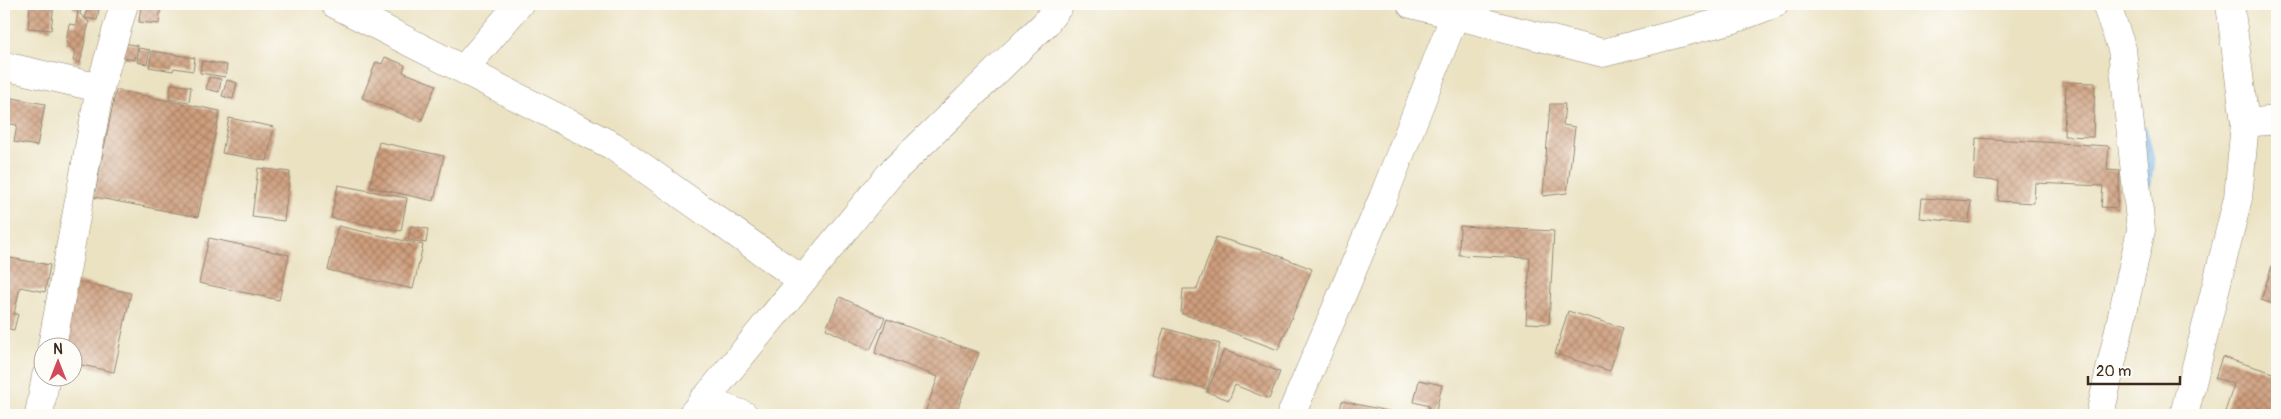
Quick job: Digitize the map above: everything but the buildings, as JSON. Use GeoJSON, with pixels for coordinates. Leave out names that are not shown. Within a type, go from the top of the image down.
{"type":"FeatureCollection","features":[{"type":"Feature","properties":{"kind":"street"},"geometry":{"type":"LineString","coordinates":[[54,336],[100,88],[124,4]]}},
{"type":"Feature","properties":{"kind":"street"},"geometry":{"type":"LineString","coordinates":[[335,4],[614,146],[802,280]]}},
{"type":"Feature","properties":{"kind":"street"},"geometry":{"type":"LineString","coordinates":[[464,70],[519,4]]}},
{"type":"Feature","properties":{"kind":"street"},"geometry":{"type":"LineString","coordinates":[[698,408],[891,173],[1045,24],[1060,4]]}},
{"type":"Feature","properties":{"kind":"street"},"geometry":{"type":"LineString","coordinates":[[1411,4],[1603,53],[1734,20],[1774,4]]}},
{"type":"Feature","properties":{"kind":"street"},"geometry":{"type":"LineString","coordinates":[[2100,415],[2141,230],[2122,49],[2106,4]]}},
{"type":"Feature","properties":{"kind":"street"},"geometry":{"type":"LineString","coordinates":[[2184,415],[2238,198],[2245,122],[2230,4]]}},
{"type":"Feature","properties":{"kind":"street"},"geometry":{"type":"LineString","coordinates":[[1291,415],[1383,198],[1455,15]]}},
{"type":"Feature","properties":{"kind":"street"},"geometry":{"type":"LineString","coordinates":[[4,66],[100,88]]}},
{"type":"Feature","properties":{"kind":"street"},"geometry":{"type":"LineString","coordinates":[[2245,122],[2277,120]]}},
{"type":"Feature","properties":{"kind":"street"},"geometry":{"type":"LineString","coordinates":[[39,415],[44,386]]}},
{"type":"Feature","properties":{"kind":"street"},"geometry":{"type":"LineString","coordinates":[[698,408],[744,415]]}},
{"type":"Feature","properties":{"kind":"waterway"},"geometry":{"type":"LineString","coordinates":[[2143,130],[2150,159],[2147,184]]}}]}
